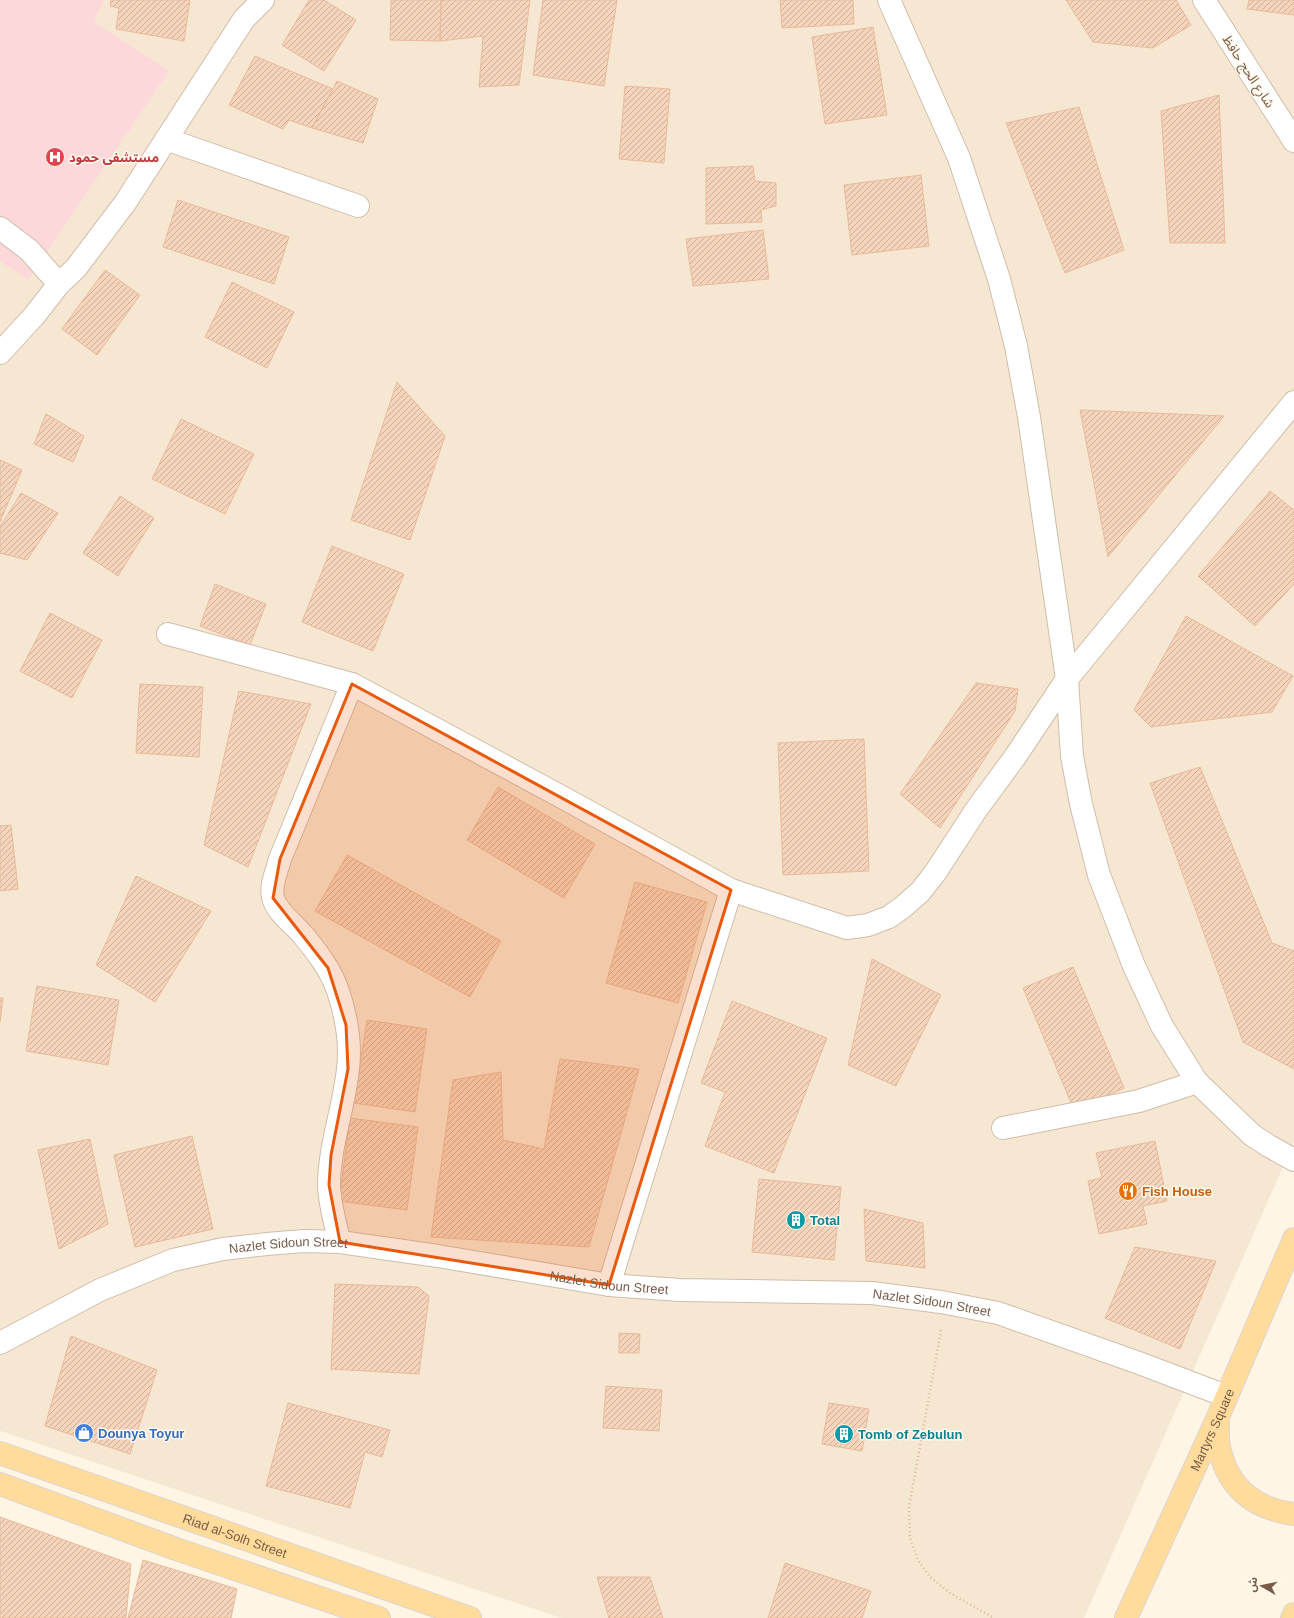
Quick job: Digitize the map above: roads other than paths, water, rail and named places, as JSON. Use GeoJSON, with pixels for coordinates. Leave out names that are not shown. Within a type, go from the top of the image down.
{"type":"FeatureCollection","features":[{"type":"Feature","properties":{"kind":"main road","name":"Martyrs Square"},"geometry":{"type":"LineString","coordinates":[[1126,1618],[1218,1416],[1294,1239]]}},
{"type":"Feature","properties":{"kind":"main road"},"geometry":{"type":"LineString","coordinates":[[1218,1416],[1219,1449],[1224,1464],[1240,1490],[1265,1507],[1280,1512],[1294,1514]]}},
{"type":"Feature","properties":{"kind":"main road","name":"Riad al-Solh Street"},"geometry":{"type":"LineString","coordinates":[[0,1453],[470,1618]]}},
{"type":"Feature","properties":{"kind":"main road"},"geometry":{"type":"LineString","coordinates":[[0,1484],[176,1549],[379,1618]]}},
{"type":"Feature","properties":{"kind":"main road"},"geometry":{"type":"LineString","coordinates":[[1292,1618],[1294,1614]]}},
{"type":"Feature","properties":{"kind":"street"},"geometry":{"type":"LineString","coordinates":[[0,354],[34,316],[59,284],[76,268],[125,203],[244,19],[263,0]]}},
{"type":"Feature","properties":{"kind":"street"},"geometry":{"type":"LineString","coordinates":[[889,0],[959,158],[999,279],[1016,346],[1067,679],[1072,756],[1081,804],[1099,875],[1134,966],[1159,1020],[1180,1058],[1197,1082],[1247,1131],[1269,1146],[1294,1160]]}},
{"type":"Feature","properties":{"kind":"street","name":"شارع الحج حافظ"},"geometry":{"type":"LineString","coordinates":[[1204,0],[1294,141]]}},
{"type":"Feature","properties":{"kind":"street"},"geometry":{"type":"LineString","coordinates":[[166,139],[358,206]]}},
{"type":"Feature","properties":{"kind":"street"},"geometry":{"type":"LineString","coordinates":[[0,228],[29,250],[59,284]]}},
{"type":"Feature","properties":{"kind":"street"},"geometry":{"type":"LineString","coordinates":[[168,634],[352,684],[731,890],[847,928],[868,925],[888,917],[903,907],[920,892],[936,872],[976,810],[1016,757],[1067,679],[1294,402]]}},
{"type":"Feature","properties":{"kind":"street"},"geometry":{"type":"LineString","coordinates":[[340,1242],[331,1202],[330,1185],[331,1155],[348,1069],[349,1046],[346,1025],[338,991],[328,968],[303,935],[276,905],[272,890],[280,859],[352,684]]}},
{"type":"Feature","properties":{"kind":"street"},"geometry":{"type":"LineString","coordinates":[[608,1285],[731,890]]}},
{"type":"Feature","properties":{"kind":"street"},"geometry":{"type":"LineString","coordinates":[[1003,1128],[1140,1101],[1197,1082]]}},
{"type":"Feature","properties":{"kind":"street","name":"Nazlet Sidoun Street"},"geometry":{"type":"LineString","coordinates":[[0,1343],[100,1290],[173,1260],[224,1249],[267,1244],[304,1241],[340,1242],[438,1256],[608,1285],[680,1290],[872,1293],[941,1302],[998,1313],[1139,1363],[1226,1396]]}},
{"type":"Feature","properties":{"kind":"place","name":"مستشفى حمود"},"geometry":{"type":"Point","coordinates":[55,157]}},
{"type":"Feature","properties":{"kind":"place","name":"Fish House"},"geometry":{"type":"Point","coordinates":[1128,1191]}},
{"type":"Feature","properties":{"kind":"place","name":"Total"},"geometry":{"type":"Point","coordinates":[796,1220]}},
{"type":"Feature","properties":{"kind":"place","name":"Dounya Toyur"},"geometry":{"type":"Point","coordinates":[84,1433]}},
{"type":"Feature","properties":{"kind":"place","name":"Tomb of Zebulun"},"geometry":{"type":"Point","coordinates":[844,1434]}}]}
